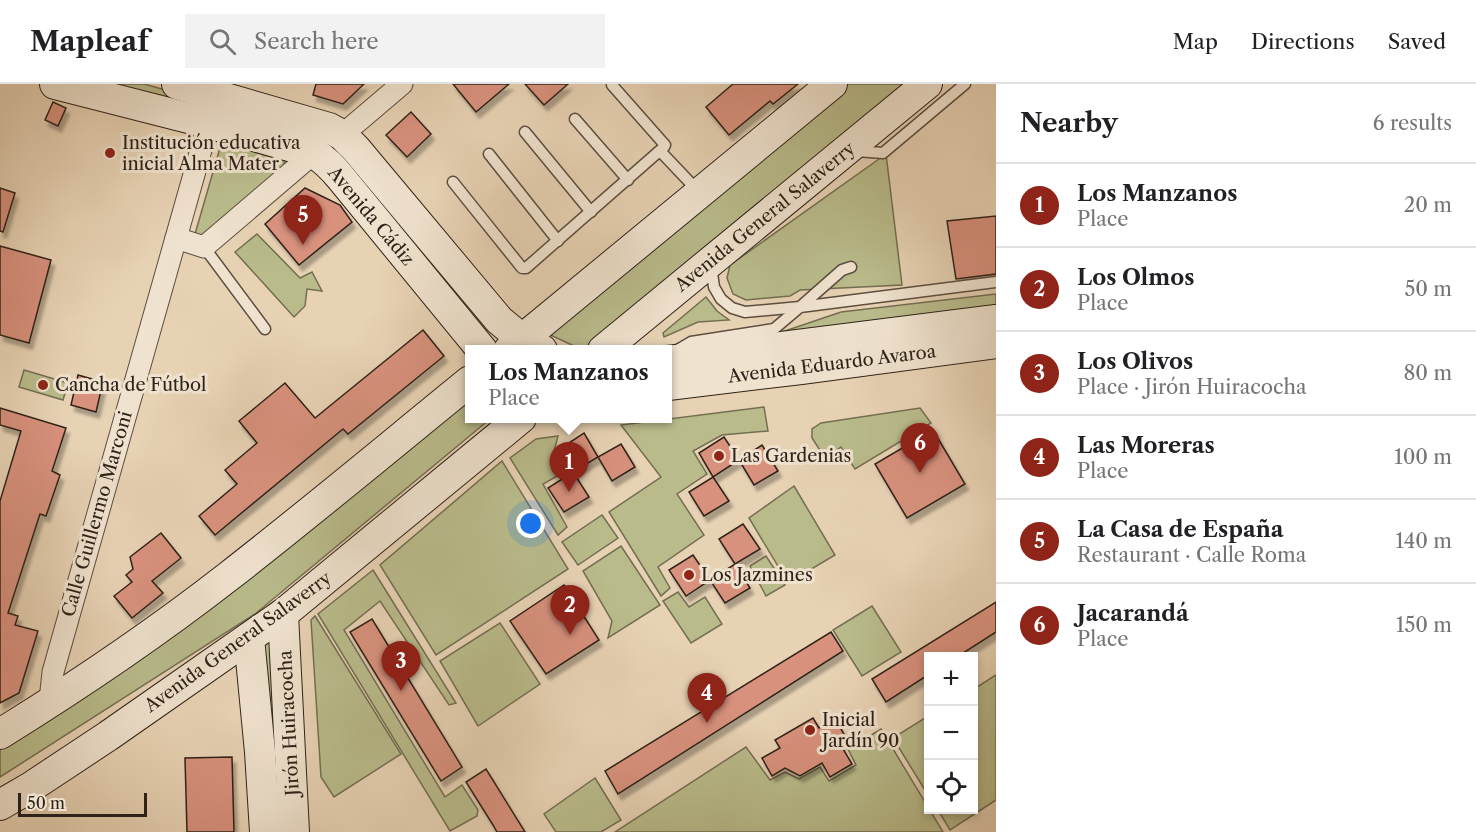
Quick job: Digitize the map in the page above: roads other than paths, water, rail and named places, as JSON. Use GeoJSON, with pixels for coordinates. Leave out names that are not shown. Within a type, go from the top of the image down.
{"type":"FeatureCollection","features":[{"type":"Feature","properties":{"kind":"main road","name":"Avenida Cádiz"},"geometry":{"type":"LineString","coordinates":[[55,84],[215,101],[329,128],[342,135],[499,320],[523,345]]}},
{"type":"Feature","properties":{"kind":"main road","name":"Avenida Cádiz"},"geometry":{"type":"LineString","coordinates":[[177,84],[215,101],[324,160],[478,345]]}},
{"type":"Feature","properties":{"kind":"main road"},"geometry":{"type":"LineString","coordinates":[[525,345],[699,193],[832,84]]}},
{"type":"Feature","properties":{"kind":"main road","name":"Avenida General Salaverry"},"geometry":{"type":"LineString","coordinates":[[609,345],[927,84]]}},
{"type":"Feature","properties":{"kind":"main road","name":"Avenida Eduardo Avaroa"},"geometry":{"type":"LineString","coordinates":[[672,384],[800,357],[996,321]]}},
{"type":"Feature","properties":{"kind":"main road","name":"Avenida Eduardo Avaroa"},"geometry":{"type":"LineString","coordinates":[[672,361],[800,357],[996,343]]}},
{"type":"Feature","properties":{"kind":"main road"},"geometry":{"type":"LineString","coordinates":[[0,734],[53,702],[228,577],[465,385]]}},
{"type":"Feature","properties":{"kind":"main road","name":"Avenida General Salaverry"},"geometry":{"type":"LineString","coordinates":[[0,804],[31,787],[108,736],[283,614],[515,423]]}},
{"type":"Feature","properties":{"kind":"main road","name":"Jirón Huiracocha"},"geometry":{"type":"LineString","coordinates":[[283,614],[294,832]]}},
{"type":"Feature","properties":{"kind":"main road","name":"Jirón Huiracocha"},"geometry":{"type":"LineString","coordinates":[[249,638],[265,832]]}},
{"type":"Feature","properties":{"kind":"main road"},"geometry":{"type":"LineString","coordinates":[[260,752],[290,751]]}},
{"type":"Feature","properties":{"kind":"street"},"geometry":{"type":"LineString","coordinates":[[342,135],[402,84]]}},
{"type":"Feature","properties":{"kind":"street","name":"Calle Guillermo Marconi"},"geometry":{"type":"LineString","coordinates":[[53,702],[51,681],[53,672],[215,101]]}},
{"type":"Feature","properties":{"kind":"street"},"geometry":{"type":"LineString","coordinates":[[176,238],[204,247],[314,153]]}},
{"type":"Feature","properties":{"kind":"lane"},"geometry":{"type":"LineString","coordinates":[[846,150],[883,153],[965,84]]}},
{"type":"Feature","properties":{"kind":"lane"},"geometry":{"type":"LineString","coordinates":[[453,182],[522,268],[526,268],[661,152],[665,145],[612,85]]}},
{"type":"Feature","properties":{"kind":"lane"},"geometry":{"type":"LineString","coordinates":[[575,119],[628,180]]}},
{"type":"Feature","properties":{"kind":"lane"},"geometry":{"type":"LineString","coordinates":[[525,132],[591,212]]}},
{"type":"Feature","properties":{"kind":"lane"},"geometry":{"type":"LineString","coordinates":[[661,152],[699,193]]}},
{"type":"Feature","properties":{"kind":"lane"},"geometry":{"type":"LineString","coordinates":[[489,154],[558,241]]}},
{"type":"Feature","properties":{"kind":"lane"},"geometry":{"type":"LineString","coordinates":[[204,247],[265,329]]}},
{"type":"Feature","properties":{"kind":"lane"},"geometry":{"type":"LineString","coordinates":[[717,256],[712,273],[714,287],[720,299],[732,308],[746,312],[996,282]]}},
{"type":"Feature","properties":{"kind":"lane"},"geometry":{"type":"LineString","coordinates":[[672,354],[691,342],[774,329],[842,270],[851,267]]}},
{"type":"Feature","properties":{"kind":"place","name":"Institución educativa inicial Alma Mater"},"geometry":{"type":"Point","coordinates":[110,153]}},
{"type":"Feature","properties":{"kind":"place","name":"La Casa de España"},"geometry":{"type":"Point","coordinates":[303,245]}},
{"type":"Feature","properties":{"kind":"place","name":"Cancha de Fútbol"},"geometry":{"type":"Point","coordinates":[43,385]}},
{"type":"Feature","properties":{"kind":"place","name":"Las Gardenias"},"geometry":{"type":"Point","coordinates":[719,456]}},
{"type":"Feature","properties":{"kind":"place","name":"Jacarandá"},"geometry":{"type":"Point","coordinates":[920,473]}},
{"type":"Feature","properties":{"kind":"place","name":"Los Manzanos"},"geometry":{"type":"Point","coordinates":[569,492]}},
{"type":"Feature","properties":{"kind":"place","name":"Los Jazmines"},"geometry":{"type":"Point","coordinates":[689,575]}},
{"type":"Feature","properties":{"kind":"place","name":"Los Olmos"},"geometry":{"type":"Point","coordinates":[570,635]}},
{"type":"Feature","properties":{"kind":"place","name":"Los Olivos"},"geometry":{"type":"Point","coordinates":[401,691]}},
{"type":"Feature","properties":{"kind":"place","name":"Las Moreras"},"geometry":{"type":"Point","coordinates":[707,723]}},
{"type":"Feature","properties":{"kind":"place","name":"Inicial Jardín 90"},"geometry":{"type":"Point","coordinates":[810,730]}}]}
